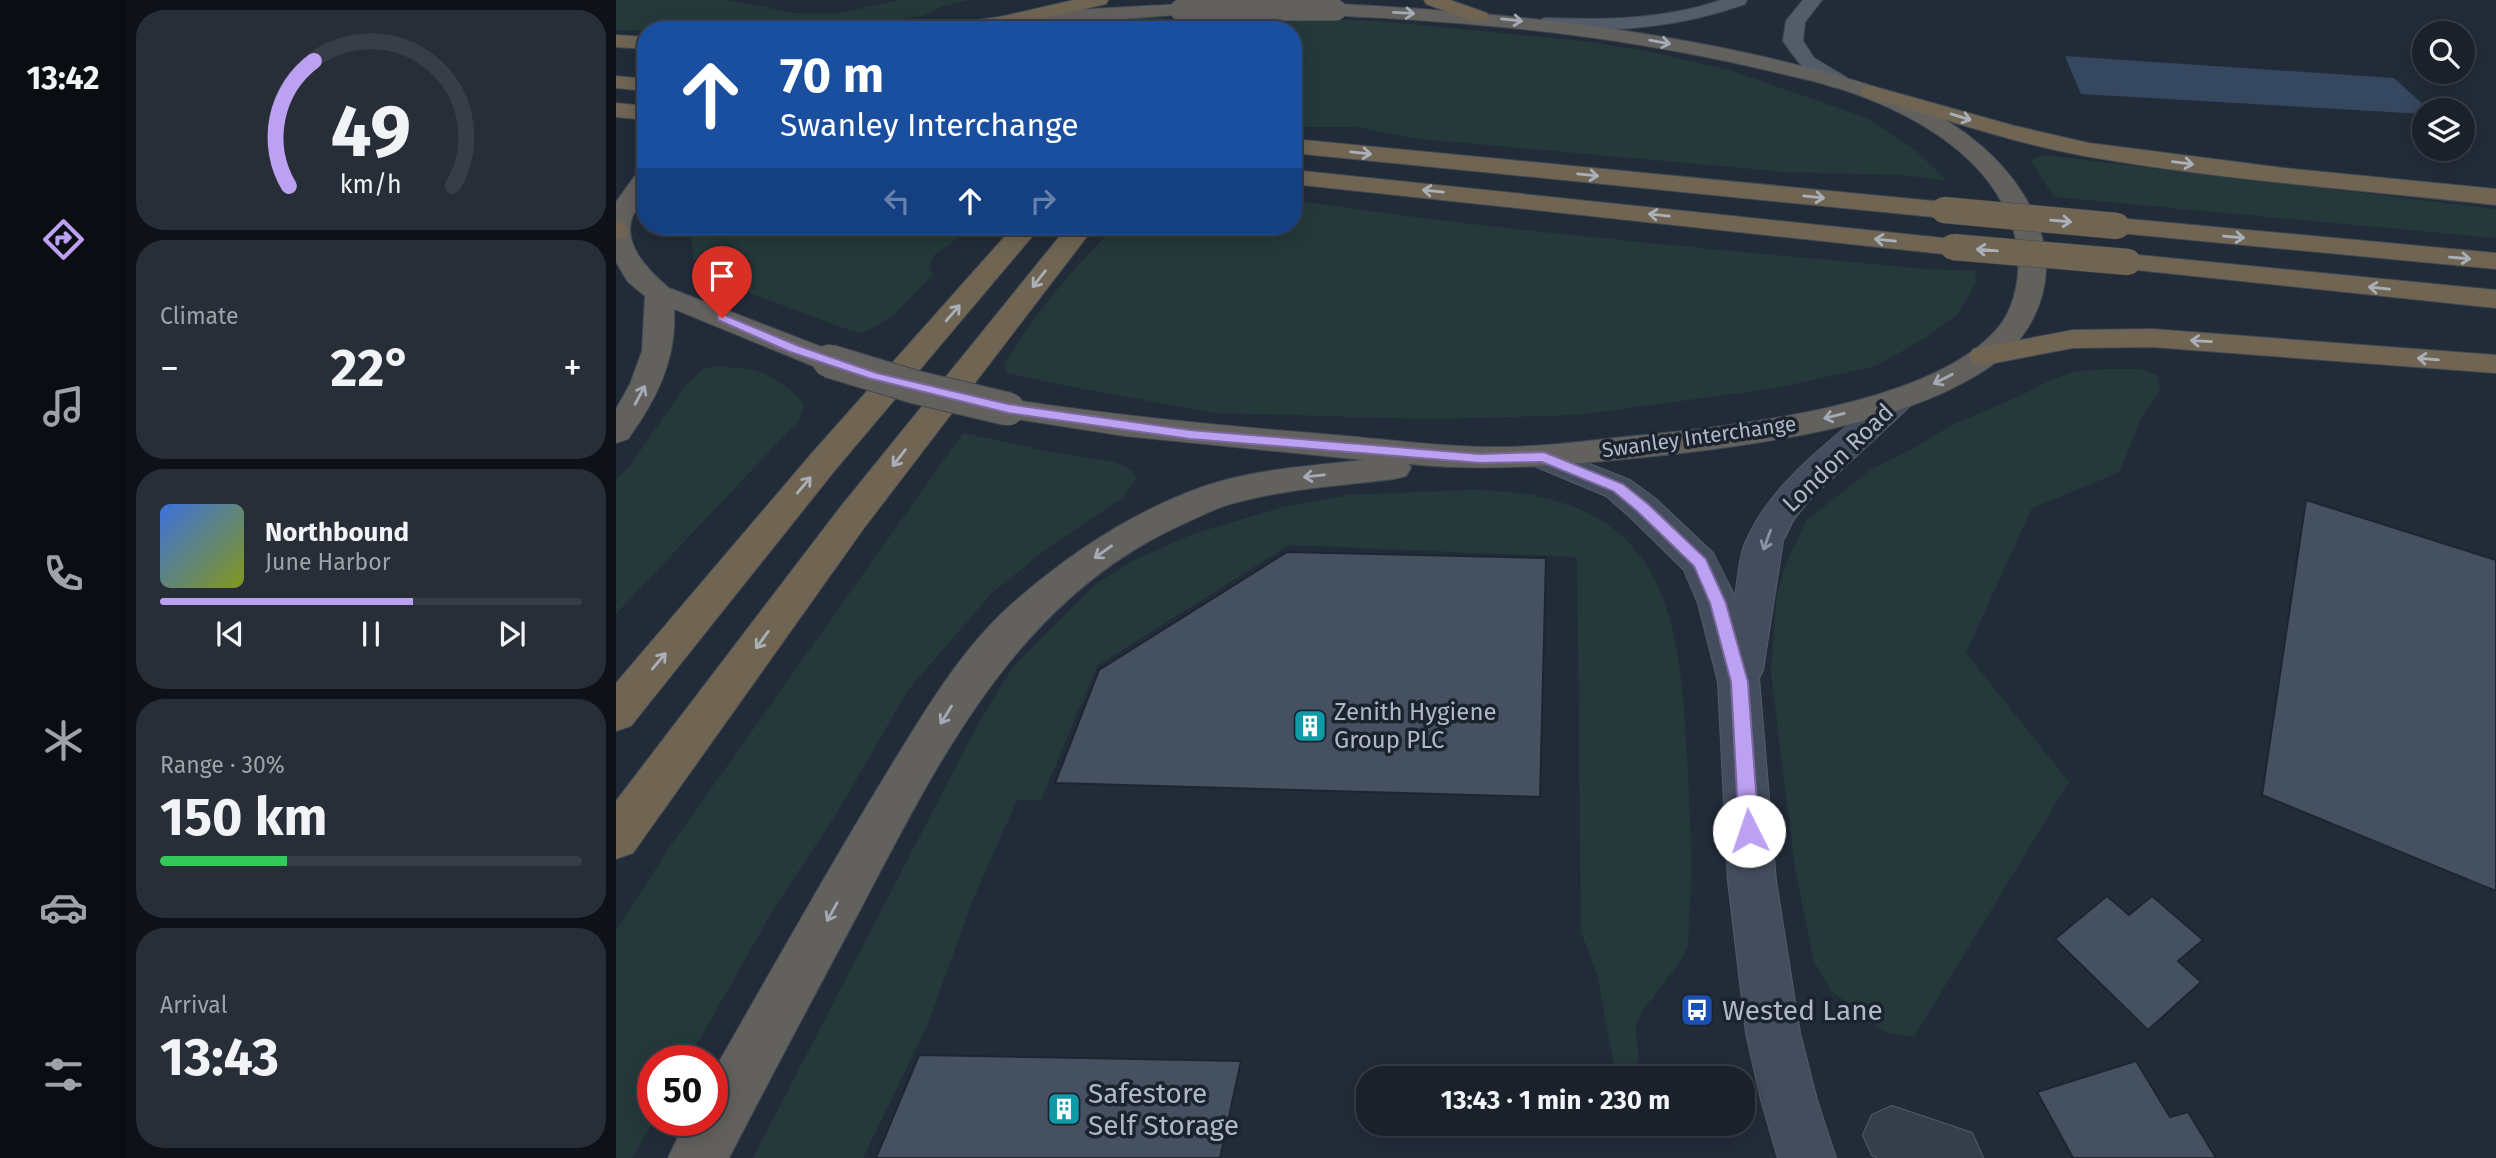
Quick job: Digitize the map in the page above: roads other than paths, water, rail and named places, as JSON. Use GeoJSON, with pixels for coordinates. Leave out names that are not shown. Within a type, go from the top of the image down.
{"type":"FeatureCollection","features":[{"type":"Feature","properties":{"kind":"highway"},"geometry":{"type":"LineString","coordinates":[[1006,21],[1099,0]]}},
{"type":"Feature","properties":{"kind":"highway"},"geometry":{"type":"LineString","coordinates":[[1222,21],[1244,0]]}},
{"type":"Feature","properties":{"kind":"highway"},"geometry":{"type":"LineString","coordinates":[[1261,21],[1282,0]]}},
{"type":"Feature","properties":{"kind":"highway"},"geometry":{"type":"LineString","coordinates":[[1433,0],[1480,17]]}},
{"type":"Feature","properties":{"kind":"highway","name":"Swanley Interchange"},"geometry":{"type":"LineString","coordinates":[[637,191],[620,215],[616,230],[621,248],[638,276],[659,294],[830,361],[915,387],[1008,409],[1177,433],[1480,458],[1544,457],[1722,438],[1811,422],[1900,398],[1984,356],[2008,336],[2022,317],[2031,257],[2029,238],[2020,211],[2007,189],[1990,168],[1966,146],[1920,116],[1872,92],[1720,52],[1544,24],[1480,17],[1336,10],[1180,10],[1017,21]]}},
{"type":"Feature","properties":{"kind":"highway"},"geometry":{"type":"LineString","coordinates":[[616,41],[637,42]]}},
{"type":"Feature","properties":{"kind":"highway"},"geometry":{"type":"LineString","coordinates":[[617,82],[637,84]]}},
{"type":"Feature","properties":{"kind":"highway"},"geometry":{"type":"LineString","coordinates":[[1872,92],[2009,132],[2089,150],[2284,175],[2496,197]]}},
{"type":"Feature","properties":{"kind":"highway"},"geometry":{"type":"LineString","coordinates":[[616,110],[637,112]]}},
{"type":"Feature","properties":{"kind":"highway"},"geometry":{"type":"LineString","coordinates":[[1302,147],[2496,261]]}},
{"type":"Feature","properties":{"kind":"highway"},"geometry":{"type":"LineString","coordinates":[[1302,178],[1953,247],[2496,299]]}},
{"type":"Feature","properties":{"kind":"highway"},"geometry":{"type":"LineString","coordinates":[[616,713],[824,461],[1020,235]]}},
{"type":"Feature","properties":{"kind":"highway"},"geometry":{"type":"LineString","coordinates":[[616,838],[851,519],[1075,235]]}},
{"type":"Feature","properties":{"kind":"highway"},"geometry":{"type":"LineString","coordinates":[[616,432],[640,396],[654,367],[662,331],[659,294]]}},
{"type":"Feature","properties":{"kind":"highway"},"geometry":{"type":"LineString","coordinates":[[1984,356],[2073,339],[2152,338],[2496,364]]}},
{"type":"Feature","properties":{"kind":"highway"},"geometry":{"type":"LineString","coordinates":[[697,1158],[873,838],[950,709],[975,673],[1026,614],[1105,550],[1142,528],[1215,496],[1279,481],[1480,458]]}},
{"type":"Feature","properties":{"kind":"main road"},"geometry":{"type":"LineString","coordinates":[[1544,24],[1645,23],[1701,13],[1738,0]]}},
{"type":"Feature","properties":{"kind":"main road"},"geometry":{"type":"LineString","coordinates":[[1812,0],[1796,21],[1793,41],[1807,62],[1838,82]]}},
{"type":"Feature","properties":{"kind":"main road","name":"London Road"},"geometry":{"type":"LineString","coordinates":[[1740,682],[1764,541],[1779,513],[1798,490],[1900,398]]}},
{"type":"Feature","properties":{"kind":"main road","name":"London Road"},"geometry":{"type":"LineString","coordinates":[[1544,457],[1618,488],[1643,508],[1700,563],[1718,603],[1740,682],[1752,881],[1773,1033],[1788,1100],[1807,1158]]}},
{"type":"Feature","properties":{"kind":"street"},"geometry":{"type":"LineString","coordinates":[[1892,1135],[1951,1154],[1954,1158]]}},
{"type":"Feature","properties":{"kind":"water"},"geometry":{"type":"Polygon","coordinates":[[[2065,56],[2394,78],[2416,98],[2412,98],[2412,113],[2081,94],[2065,56]]]}},
{"type":"Feature","properties":{"kind":"place","name":"Zenith Hygiene Group PLC"},"geometry":{"type":"Point","coordinates":[1310,726]}},
{"type":"Feature","properties":{"kind":"place","name":"Wested Lane"},"geometry":{"type":"Point","coordinates":[1697,1010]}},
{"type":"Feature","properties":{"kind":"place","name":"Safestore Self Storage"},"geometry":{"type":"Point","coordinates":[1064,1109]}}]}
